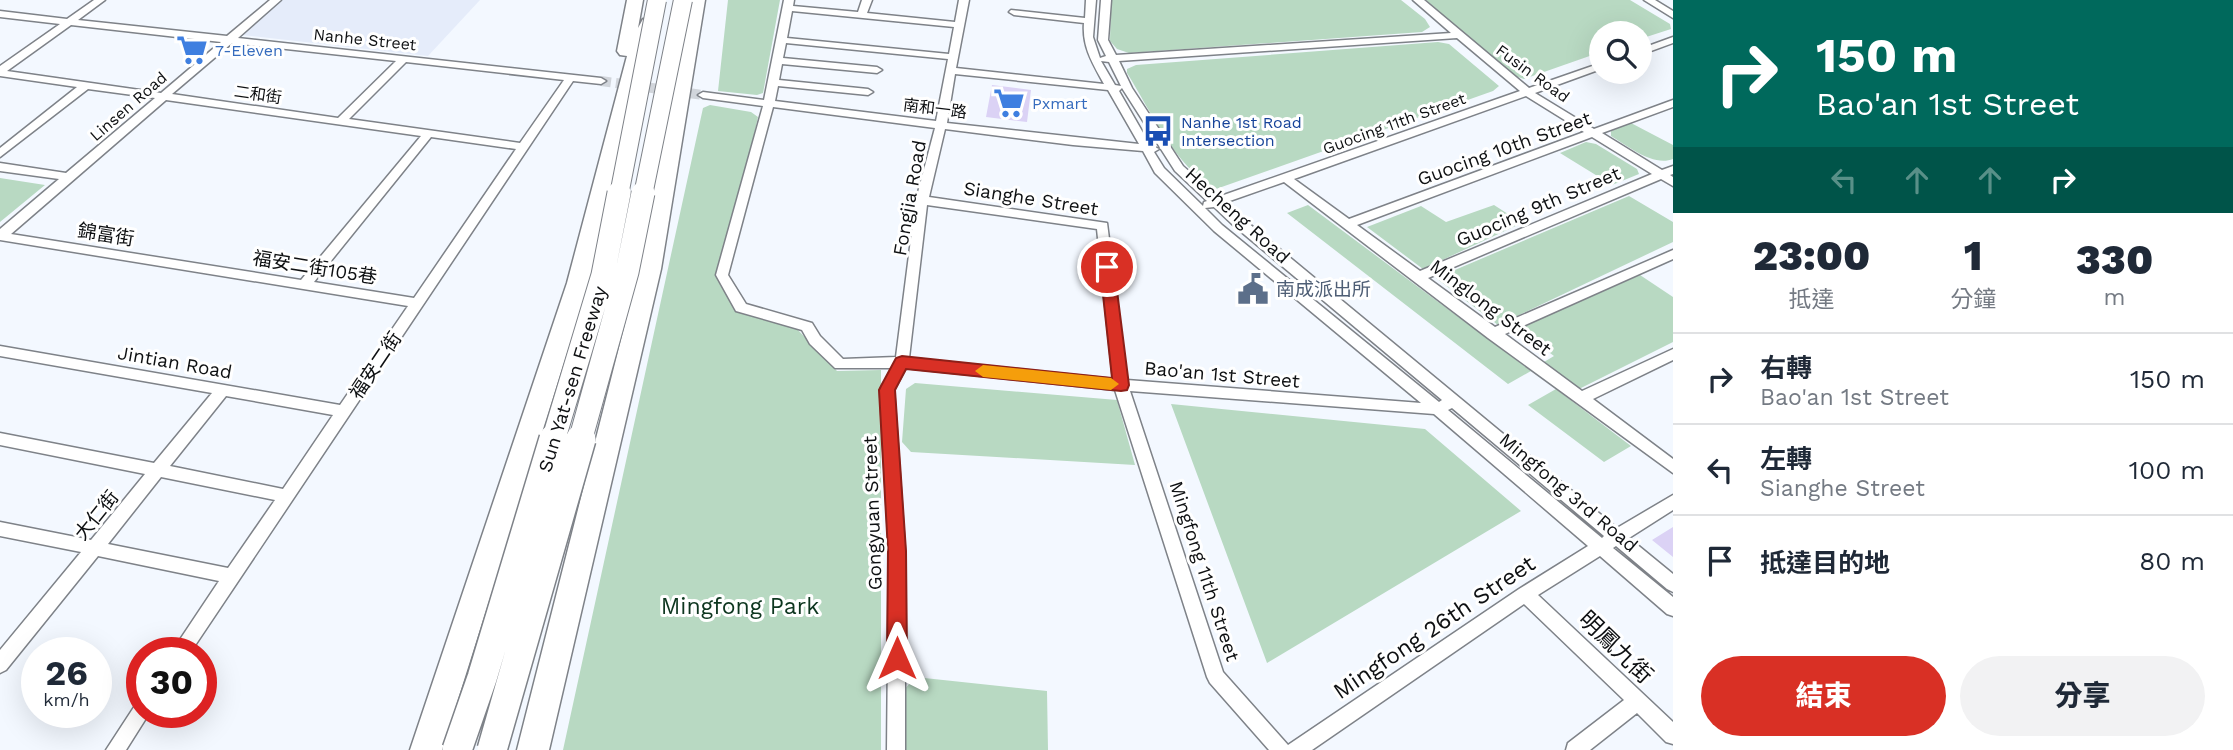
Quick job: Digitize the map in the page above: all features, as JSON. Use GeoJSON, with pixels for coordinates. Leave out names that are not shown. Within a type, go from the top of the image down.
{"type":"FeatureCollection","features":[{"type":"Feature","properties":{"kind":"highway"},"geometry":{"type":"LineString","coordinates":[[533,750],[650,269],[697,0]]}},
{"type":"Feature","properties":{"kind":"highway"},"geometry":{"type":"LineString","coordinates":[[426,750],[578,283],[649,2]]}},
{"type":"Feature","properties":{"kind":"highway","name":"Sun Yat-sen Freeway"},"geometry":{"type":"LineString","coordinates":[[457,750],[482,678],[603,275],[649,2]]}},
{"type":"Feature","properties":{"kind":"highway"},"geometry":{"type":"LineString","coordinates":[[650,269],[683,46],[681,9]]}},
{"type":"Feature","properties":{"kind":"highway","name":"Sun Yat-sen Freeway"},"geometry":{"type":"LineString","coordinates":[[492,750],[513,683],[626,272],[681,9]]}},
{"type":"Feature","properties":{"kind":"highway"},"geometry":{"type":"LineString","coordinates":[[515,750],[565,617]]}},
{"type":"Feature","properties":{"kind":"street"},"geometry":{"type":"LineString","coordinates":[[0,72],[100,0]]}},
{"type":"Feature","properties":{"kind":"street","name":"Linsen Road"},"geometry":{"type":"LineString","coordinates":[[0,236],[276,0]]}},
{"type":"Feature","properties":{"kind":"street"},"geometry":{"type":"LineString","coordinates":[[862,14],[867,0]]}},
{"type":"Feature","properties":{"kind":"street","name":"Fongjia Road"},"geometry":{"type":"LineString","coordinates":[[902,362],[922,200],[941,124],[964,0]]}},
{"type":"Feature","properties":{"kind":"street","name":"Hecheng Road"},"geometry":{"type":"LineString","coordinates":[[1091,0],[1088,37],[1095,60],[1159,170],[1196,208],[1437,408]]}},
{"type":"Feature","properties":{"kind":"street","name":"Hecheng Road"},"geometry":{"type":"LineString","coordinates":[[1106,0],[1103,40],[1127,88],[1179,168],[1216,203],[1453,402]]}},
{"type":"Feature","properties":{"kind":"street","name":"Fusin Road"},"geometry":{"type":"LineString","coordinates":[[1418,0],[1527,92],[1593,134],[1667,173],[1673,182]]}},
{"type":"Feature","properties":{"kind":"street"},"geometry":{"type":"LineString","coordinates":[[1649,0],[1673,15]]}},
{"type":"Feature","properties":{"kind":"street"},"geometry":{"type":"LineString","coordinates":[[789,4],[958,25]]}},
{"type":"Feature","properties":{"kind":"street","name":"Bao'an 1st Street"},"geometry":{"type":"LineString","coordinates":[[789,4],[769,103],[722,275],[741,308],[807,326],[815,341],[840,364],[902,362],[1290,400],[1437,408],[1453,402]]}},
{"type":"Feature","properties":{"kind":"street"},"geometry":{"type":"LineString","coordinates":[[1014,12],[1090,21]]}},
{"type":"Feature","properties":{"kind":"street","name":"Nanhe Street"},"geometry":{"type":"LineString","coordinates":[[0,14],[601,81]]}},
{"type":"Feature","properties":{"kind":"street"},"geometry":{"type":"LineString","coordinates":[[1095,60],[1457,35]]}},
{"type":"Feature","properties":{"kind":"street"},"geometry":{"type":"LineString","coordinates":[[782,40],[953,57]]}},
{"type":"Feature","properties":{"kind":"street"},"geometry":{"type":"LineString","coordinates":[[1652,48],[1673,40]]}},
{"type":"Feature","properties":{"kind":"street"},"geometry":{"type":"LineString","coordinates":[[345,122],[404,59]]}},
{"type":"Feature","properties":{"kind":"street"},"geometry":{"type":"LineString","coordinates":[[778,61],[877,70]]}},
{"type":"Feature","properties":{"kind":"street","name":"Guocing 11th Street"},"geometry":{"type":"LineString","coordinates":[[1196,208],[1589,70]]}},
{"type":"Feature","properties":{"kind":"street"},"geometry":{"type":"LineString","coordinates":[[951,71],[1127,88]]}},
{"type":"Feature","properties":{"kind":"street","name":"二和街"},"geometry":{"type":"LineString","coordinates":[[0,72],[524,147]]}},
{"type":"Feature","properties":{"kind":"street","name":"福安二街"},"geometry":{"type":"LineString","coordinates":[[191,637],[570,78]]}},
{"type":"Feature","properties":{"kind":"street"},"geometry":{"type":"LineString","coordinates":[[773,82],[868,92]]}},
{"type":"Feature","properties":{"kind":"street"},"geometry":{"type":"LineString","coordinates":[[0,153],[86,85]]}},
{"type":"Feature","properties":{"kind":"street","name":"南和一路"},"geometry":{"type":"LineString","coordinates":[[703,95],[1147,150],[1163,147]]}},
{"type":"Feature","properties":{"kind":"street","name":"Guocing 10th Street"},"geometry":{"type":"LineString","coordinates":[[1348,224],[1673,103]]}},
{"type":"Feature","properties":{"kind":"street"},"geometry":{"type":"LineString","coordinates":[[304,285],[429,134]]}},
{"type":"Feature","properties":{"kind":"street"},"geometry":{"type":"LineString","coordinates":[[0,166],[69,177]]}},
{"type":"Feature","properties":{"kind":"street","name":"Guocing 9th Street"},"geometry":{"type":"LineString","coordinates":[[1418,277],[1667,173]]}},
{"type":"Feature","properties":{"kind":"street","name":"Minglong Street"},"geometry":{"type":"LineString","coordinates":[[1286,178],[1673,467]]}},
{"type":"Feature","properties":{"kind":"street","name":"Sianghe Street"},"geometry":{"type":"LineString","coordinates":[[922,200],[1103,226],[1121,385]]}},
{"type":"Feature","properties":{"kind":"street","name":"錦富街"},"geometry":{"type":"LineString","coordinates":[[0,236],[206,269]]}},
{"type":"Feature","properties":{"kind":"street"},"geometry":{"type":"LineString","coordinates":[[1493,334],[1673,254]]}},
{"type":"Feature","properties":{"kind":"street","name":"福安二街105巷"},"geometry":{"type":"LineString","coordinates":[[206,269],[418,303]]}},
{"type":"Feature","properties":{"kind":"street","name":"Jintian Road"},"geometry":{"type":"LineString","coordinates":[[0,351],[344,411]]}},
{"type":"Feature","properties":{"kind":"street"},"geometry":{"type":"LineString","coordinates":[[1582,398],[1673,354]]}},
{"type":"Feature","properties":{"kind":"street","name":"Gongyuan Street"},"geometry":{"type":"LineString","coordinates":[[896,750],[897,551],[887,390],[902,362]]}},
{"type":"Feature","properties":{"kind":"street","name":"Mingfong 11th Street"},"geometry":{"type":"LineString","coordinates":[[1121,385],[1216,677],[1280,750]]}},
{"type":"Feature","properties":{"kind":"street","name":"大仁街"},"geometry":{"type":"LineString","coordinates":[[0,664],[223,390]]}},
{"type":"Feature","properties":{"kind":"street","name":"Mingfong 3rd Road"},"geometry":{"type":"LineString","coordinates":[[1453,402],[1673,584]]}},
{"type":"Feature","properties":{"kind":"street","name":"Mingfong 3rd Road"},"geometry":{"type":"LineString","coordinates":[[1437,408],[1673,608]]}},
{"type":"Feature","properties":{"kind":"street"},"geometry":{"type":"LineString","coordinates":[[0,439],[287,496]]}},
{"type":"Feature","properties":{"kind":"street","name":"Mingfong 26th Street"},"geometry":{"type":"LineString","coordinates":[[1296,750],[1525,594],[1673,502]]}},
{"type":"Feature","properties":{"kind":"street"},"geometry":{"type":"LineString","coordinates":[[0,529],[233,576]]}},
{"type":"Feature","properties":{"kind":"street","name":"明鳳九街"},"geometry":{"type":"LineString","coordinates":[[1525,594],[1673,735]]}},
{"type":"Feature","properties":{"kind":"street"},"geometry":{"type":"LineString","coordinates":[[1575,750],[1637,701]]}},
{"type":"Feature","properties":{"kind":"street"},"geometry":{"type":"LineString","coordinates":[[115,750],[130,728]]}},
{"type":"Feature","properties":{"kind":"shaded area"},"geometry":{"type":"Polygon","coordinates":[[[281,0],[480,0],[428,56],[242,35],[281,0]]]}},
{"type":"Feature","properties":{"kind":"green space"},"geometry":{"type":"Polygon","coordinates":[[[728,0],[780,0],[763,93],[757,95],[718,91],[728,0]]]}},
{"type":"Feature","properties":{"kind":"green space"},"geometry":{"type":"Polygon","coordinates":[[[1111,0],[1401,0],[1425,19],[1430,27],[1422,32],[1129,53],[1117,49],[1110,41],[1111,0]]]}},
{"type":"Feature","properties":{"kind":"green space"},"geometry":{"type":"Polygon","coordinates":[[[1426,0],[1630,0],[1670,24],[1671,29],[1652,35],[1652,21],[1589,21],[1589,56],[1524,79],[1512,75],[1426,0]]]}},
{"type":"Feature","properties":{"kind":"green space"},"geometry":{"type":"Polygon","coordinates":[[[1438,42],[1449,44],[1499,86],[1493,91],[1216,189],[1188,167],[1176,152],[1127,73],[1127,69],[1136,65],[1438,42]]]}},
{"type":"Feature","properties":{"kind":"green space","name":"Mingfong Park"},"geometry":{"type":"Polygon","coordinates":[[[710,105],[751,112],[758,117],[720,285],[740,310],[797,329],[837,371],[881,370],[881,750],[563,750],[703,108],[710,105]]]}},
{"type":"Feature","properties":{"kind":"green space"},"geometry":{"type":"Polygon","coordinates":[[[1631,123],[1673,145],[1673,159],[1665,161],[1649,158],[1611,136],[1611,131],[1631,123]]]}},
{"type":"Feature","properties":{"kind":"green space"},"geometry":{"type":"Polygon","coordinates":[[[1586,142],[1596,144],[1637,169],[1639,174],[1612,185],[1560,153],[1586,142]]]}},
{"type":"Feature","properties":{"kind":"green space"},"geometry":{"type":"Polygon","coordinates":[[[0,178],[45,185],[0,222],[0,178]]]}},
{"type":"Feature","properties":{"kind":"green space"},"geometry":{"type":"Polygon","coordinates":[[[1629,196],[1673,222],[1673,242],[1498,325],[1436,278],[1629,196]]]}},
{"type":"Feature","properties":{"kind":"green space"},"geometry":{"type":"Polygon","coordinates":[[[1308,205],[1531,371],[1508,384],[1287,213],[1308,205]]]}},
{"type":"Feature","properties":{"kind":"green space"},"geometry":{"type":"Polygon","coordinates":[[[1494,205],[1522,223],[1423,269],[1367,227],[1421,206],[1446,222],[1494,205]]]}},
{"type":"Feature","properties":{"kind":"green space"},"geometry":{"type":"Polygon","coordinates":[[[1640,275],[1673,297],[1673,342],[1581,388],[1571,387],[1539,365],[1554,356],[1518,329],[1640,275]]]}},
{"type":"Feature","properties":{"kind":"green space"},"geometry":{"type":"Polygon","coordinates":[[[915,383],[1117,400],[1135,465],[911,452],[902,442],[906,389],[915,383]]]}},
{"type":"Feature","properties":{"kind":"green space"},"geometry":{"type":"Polygon","coordinates":[[[1556,389],[1631,446],[1604,462],[1528,405],[1556,389]]]}},
{"type":"Feature","properties":{"kind":"green space"},"geometry":{"type":"Polygon","coordinates":[[[1171,404],[1425,429],[1521,511],[1267,663],[1171,404]]]}},
{"type":"Feature","properties":{"kind":"green space"},"geometry":{"type":"Polygon","coordinates":[[[915,677],[1047,691],[1048,750],[904,750],[904,690],[915,677]]]}},
{"type":"Feature","properties":{"kind":"building","name":"Pxmart"},"geometry":{"type":"Polygon","coordinates":[[[992,85],[1031,90],[1027,122],[986,117],[992,85]]]}},
{"type":"Feature","properties":{"kind":"building"},"geometry":{"type":"Polygon","coordinates":[[[1673,527],[1673,557],[1652,540],[1673,527]]]}},
{"type":"Feature","properties":{"kind":"tunnel"},"geometry":{"type":"LineString","coordinates":[[601,81],[703,95]]}},
{"type":"Feature","properties":{"kind":"slow traffic"},"geometry":{"type":"LineString","coordinates":[[983,371],[1111,384]]}},
{"type":"Feature","properties":{"kind":"place","name":"7-Eleven"},"geometry":{"type":"Point","coordinates":[192,50]}},
{"type":"Feature","properties":{"kind":"place","name":"Pxmart"},"geometry":{"type":"Point","coordinates":[1009,103]}},
{"type":"Feature","properties":{"kind":"place","name":"Nanhe 1st Road Intersection"},"geometry":{"type":"Point","coordinates":[1158,131]}},
{"type":"Feature","properties":{"kind":"place","name":"南成派出所"},"geometry":{"type":"Point","coordinates":[1253,289]}},
{"type":"Feature","properties":{"kind":"route"},"geometry":{"type":"LineString","coordinates":[[897,658],[897,551],[887,390],[902,362],[1121,385],[1107,267]]}}]}
